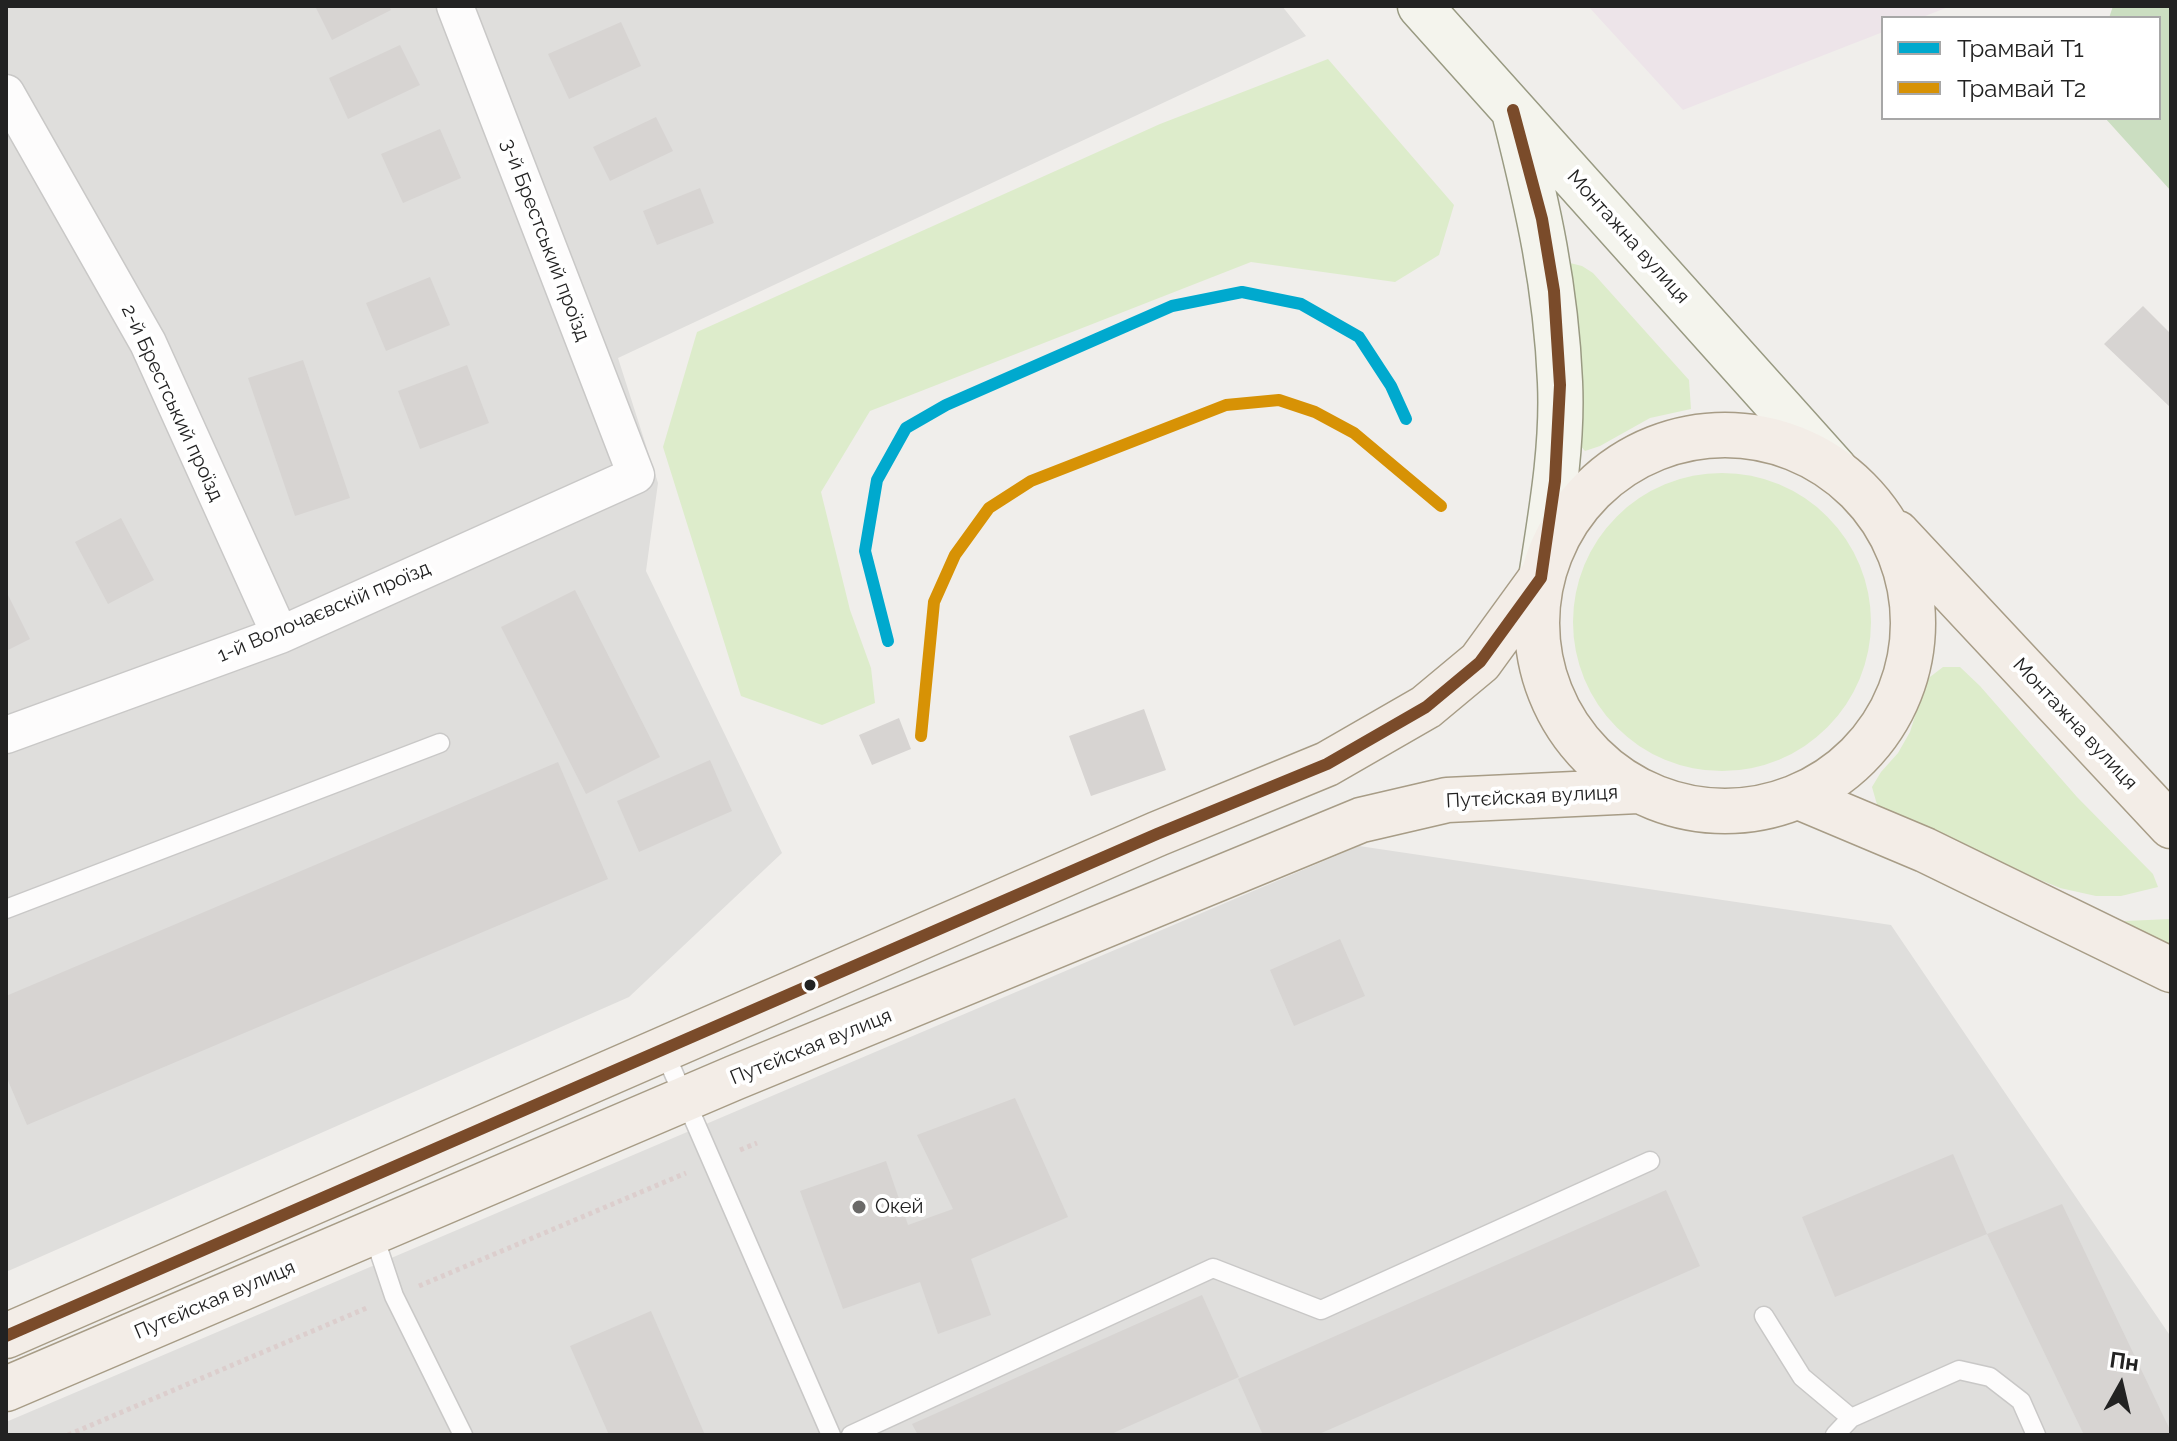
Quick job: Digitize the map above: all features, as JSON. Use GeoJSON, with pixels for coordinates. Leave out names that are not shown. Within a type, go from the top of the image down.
{"type":"FeatureCollection","features":[{"type":"Feature","properties":{"kind":"main road"},"geometry":{"type":"LineString","coordinates":[[6,1336],[1157,834],[1327,764],[1426,707],[1480,662],[1541,578],[1560,531],[1590,490],[1630,459],[1677,440],[1727,434],[1784,443],[1835,469],[1861,491],[1881,516],[1903,559],[1915,615],[1908,672],[1885,724],[1848,767],[1799,797],[1743,811],[1686,808],[1638,791],[1597,762],[1565,723],[1544,677],[1536,627],[1541,578]]}},
{"type":"Feature","properties":{"kind":"main road","name":"Монтажна вулиця"},"geometry":{"type":"LineString","coordinates":[[1881,516],[2171,826]]}},
{"type":"Feature","properties":{"kind":"main road","name":"Путєйская вулиця"},"geometry":{"type":"LineString","coordinates":[[6,1389],[685,1099],[1361,820],[1447,800],[1638,791]]}},
{"type":"Feature","properties":{"kind":"main road"},"geometry":{"type":"LineString","coordinates":[[1799,797],[1925,850],[2171,970]]}},
{"type":"Feature","properties":{"kind":"street","name":"3-й Брестський проїзд"},"geometry":{"type":"LineString","coordinates":[[455,6],[636,475]]}},
{"type":"Feature","properties":{"kind":"street","name":"Монтажна вулиця"},"geometry":{"type":"LineString","coordinates":[[1420,6],[1835,469]]}},
{"type":"Feature","properties":{"kind":"street","name":"2-й Брестський проїзд"},"geometry":{"type":"LineString","coordinates":[[6,93],[148,343],[280,635]]}},
{"type":"Feature","properties":{"kind":"street"},"geometry":{"type":"LineString","coordinates":[[1513,110],[1542,219],[1554,291],[1560,385],[1555,481],[1541,578]]}},
{"type":"Feature","properties":{"kind":"street","name":"1-й Волочаєвскій проїзд"},"geometry":{"type":"LineString","coordinates":[[6,735],[280,635],[636,475]]}},
{"type":"Feature","properties":{"kind":"lane"},"geometry":{"type":"LineString","coordinates":[[6,909],[440,743]]}},
{"type":"Feature","properties":{"kind":"lane"},"geometry":{"type":"LineString","coordinates":[[664,1051],[831,1435]]}},
{"type":"Feature","properties":{"kind":"lane"},"geometry":{"type":"LineString","coordinates":[[851,1435],[1213,1268],[1321,1310],[1650,1161]]}},
{"type":"Feature","properties":{"kind":"lane"},"geometry":{"type":"LineString","coordinates":[[373,1233],[394,1296],[463,1435]]}},
{"type":"Feature","properties":{"kind":"lane"},"geometry":{"type":"LineString","coordinates":[[1764,1316],[1802,1377],[1851,1418]]}},
{"type":"Feature","properties":{"kind":"lane"},"geometry":{"type":"LineString","coordinates":[[1835,1435],[1851,1418],[1959,1370],[1990,1377],[2021,1401],[2036,1435]]}},
{"type":"Feature","properties":{"kind":"shaded area"},"geometry":{"type":"Polygon","coordinates":[[[6,6],[1282,6],[1306,36],[618,358],[658,483],[646,571],[782,853],[629,997],[6,1272],[6,6]]]}},
{"type":"Feature","properties":{"kind":"shaded area"},"geometry":{"type":"Polygon","coordinates":[[[1588,6],[1951,6],[1925,16],[1881,16],[1881,33],[1683,110],[1588,6]]]}},
{"type":"Feature","properties":{"kind":"shaded area"},"geometry":{"type":"Polygon","coordinates":[[[1359,846],[1891,925],[2171,1337],[2171,1435],[6,1435],[6,1422],[1359,846]]]}},
{"type":"Feature","properties":{"kind":"green space"},"geometry":{"type":"Polygon","coordinates":[[[2113,6],[2171,6],[2171,191],[2107,120],[2161,120],[2161,16],[2110,16],[2113,6]]]}},
{"type":"Feature","properties":{"kind":"green space"},"geometry":{"type":"Polygon","coordinates":[[[1328,59],[1454,205],[1439,255],[1395,282],[1251,262],[870,411],[821,492],[850,610],[871,668],[875,703],[822,725],[741,696],[663,447],[697,332],[1160,124],[1328,59]]]}},
{"type":"Feature","properties":{"kind":"green space"},"geometry":{"type":"Polygon","coordinates":[[[1570,263],[1593,273],[1689,380],[1691,409],[1650,418],[1585,451],[1574,439],[1566,279],[1570,263]]]}},
{"type":"Feature","properties":{"kind":"green space"},"geometry":{"type":"Polygon","coordinates":[[[1722,473],[1751,476],[1779,484],[1805,498],[1837,527],[1860,565],[1868,593],[1871,622],[1868,651],[1860,679],[1846,705],[1817,737],[1779,760],[1751,768],[1722,771],[1693,768],[1665,760],[1639,746],[1607,717],[1584,679],[1576,651],[1573,622],[1576,593],[1584,565],[1598,539],[1627,507],[1665,484],[1693,476],[1722,473]]]}},
{"type":"Feature","properties":{"kind":"green space"},"geometry":{"type":"Polygon","coordinates":[[[1943,667],[1960,667],[1980,686],[2077,797],[2153,874],[2158,887],[2121,896],[2096,896],[2060,888],[1878,808],[1872,787],[1910,732],[1926,680],[1943,667]]]}},
{"type":"Feature","properties":{"kind":"green space"},"geometry":{"type":"Polygon","coordinates":[[[2171,919],[2171,950],[2123,924],[2125,921],[2171,919]]]}},
{"type":"Feature","properties":{"kind":"building"},"geometry":{"type":"Polygon","coordinates":[[[315,6],[389,6],[391,10],[332,40],[315,6]]]}},
{"type":"Feature","properties":{"kind":"building"},"geometry":{"type":"Polygon","coordinates":[[[621,22],[641,66],[569,99],[548,54],[621,22]]]}},
{"type":"Feature","properties":{"kind":"building"},"geometry":{"type":"Polygon","coordinates":[[[400,45],[420,85],[348,119],[329,78],[400,45]]]}},
{"type":"Feature","properties":{"kind":"building"},"geometry":{"type":"Polygon","coordinates":[[[656,117],[673,151],[610,181],[593,147],[656,117]]]}},
{"type":"Feature","properties":{"kind":"building"},"geometry":{"type":"Polygon","coordinates":[[[440,129],[461,178],[403,203],[381,154],[440,129]]]}},
{"type":"Feature","properties":{"kind":"building"},"geometry":{"type":"Polygon","coordinates":[[[700,188],[714,223],[657,245],[643,211],[700,188]]]}},
{"type":"Feature","properties":{"kind":"building"},"geometry":{"type":"Polygon","coordinates":[[[430,277],[450,325],[386,351],[366,303],[430,277]]]}},
{"type":"Feature","properties":{"kind":"building"},"geometry":{"type":"Polygon","coordinates":[[[2143,306],[2171,334],[2171,408],[2104,344],[2143,306]]]}},
{"type":"Feature","properties":{"kind":"building"},"geometry":{"type":"Polygon","coordinates":[[[303,360],[350,498],[295,516],[248,378],[303,360]]]}},
{"type":"Feature","properties":{"kind":"building"},"geometry":{"type":"Polygon","coordinates":[[[467,365],[489,423],[420,449],[398,391],[467,365]]]}},
{"type":"Feature","properties":{"kind":"building"},"geometry":{"type":"Polygon","coordinates":[[[121,518],[154,580],[108,604],[75,542],[121,518]]]}},
{"type":"Feature","properties":{"kind":"building"},"geometry":{"type":"Polygon","coordinates":[[[575,590],[660,757],[586,794],[501,627],[575,590]]]}},
{"type":"Feature","properties":{"kind":"building"},"geometry":{"type":"Polygon","coordinates":[[[6,591],[30,639],[6,651],[6,591]]]}},
{"type":"Feature","properties":{"kind":"building"},"geometry":{"type":"Polygon","coordinates":[[[1144,709],[1166,770],[1091,796],[1069,736],[1144,709]]]}},
{"type":"Feature","properties":{"kind":"building"},"geometry":{"type":"Polygon","coordinates":[[[899,718],[911,749],[872,765],[859,735],[899,718]]]}},
{"type":"Feature","properties":{"kind":"building"},"geometry":{"type":"Polygon","coordinates":[[[710,760],[732,811],[639,852],[617,801],[710,760]]]}},
{"type":"Feature","properties":{"kind":"building"},"geometry":{"type":"Polygon","coordinates":[[[558,762],[608,879],[27,1125],[6,1076],[6,996],[558,762]]]}},
{"type":"Feature","properties":{"kind":"building"},"geometry":{"type":"Polygon","coordinates":[[[1340,939],[1365,996],[1294,1026],[1270,970],[1340,939]]]}},
{"type":"Feature","properties":{"kind":"building"},"geometry":{"type":"Polygon","coordinates":[[[1015,1098],[1068,1217],[971,1259],[991,1315],[938,1334],[920,1282],[843,1309],[800,1191],[886,1161],[908,1225],[953,1209],[917,1135],[1015,1098]]]}},
{"type":"Feature","properties":{"kind":"building"},"geometry":{"type":"Polygon","coordinates":[[[1953,1154],[1987,1234],[1835,1297],[1802,1217],[1953,1154]]]}},
{"type":"Feature","properties":{"kind":"building"},"geometry":{"type":"Polygon","coordinates":[[[1666,1190],[1700,1266],[1317,1435],[1263,1435],[1238,1379],[1666,1190]]]}},
{"type":"Feature","properties":{"kind":"building"},"geometry":{"type":"Polygon","coordinates":[[[2062,1204],[2171,1435],[2084,1435],[1987,1234],[2062,1204]]]}},
{"type":"Feature","properties":{"kind":"building"},"geometry":{"type":"Polygon","coordinates":[[[1202,1295],[1239,1377],[1109,1435],[918,1435],[912,1424],[1202,1295]]]}},
{"type":"Feature","properties":{"kind":"building"},"geometry":{"type":"Polygon","coordinates":[[[651,1311],[705,1435],[609,1435],[570,1346],[651,1311]]]}},
{"type":"Feature","properties":{"kind":"tram line","name":"T1"},"geometry":{"type":"LineString","coordinates":[[888,641],[865,551],[877,480],[906,428],[946,405],[1172,306],[1242,292],[1301,304],[1359,337],[1391,386],[1406,419]]}},
{"type":"Feature","properties":{"kind":"tram line","name":"T2"},"geometry":{"type":"LineString","coordinates":[[921,736],[934,602],[955,555],[989,508],[1031,481],[1226,405],[1279,400],[1315,412],[1354,433],[1441,506]]}},
{"type":"Feature","properties":{"kind":"transit line"},"geometry":{"type":"LineString","coordinates":[[6,1336],[1157,834],[1327,764],[1426,707],[1480,662],[1541,578],[1555,481],[1560,385],[1554,291],[1542,219],[1513,110]]}},
{"type":"Feature","properties":{"kind":"place","name":"Окей"},"geometry":{"type":"Point","coordinates":[859,1207]}}]}
